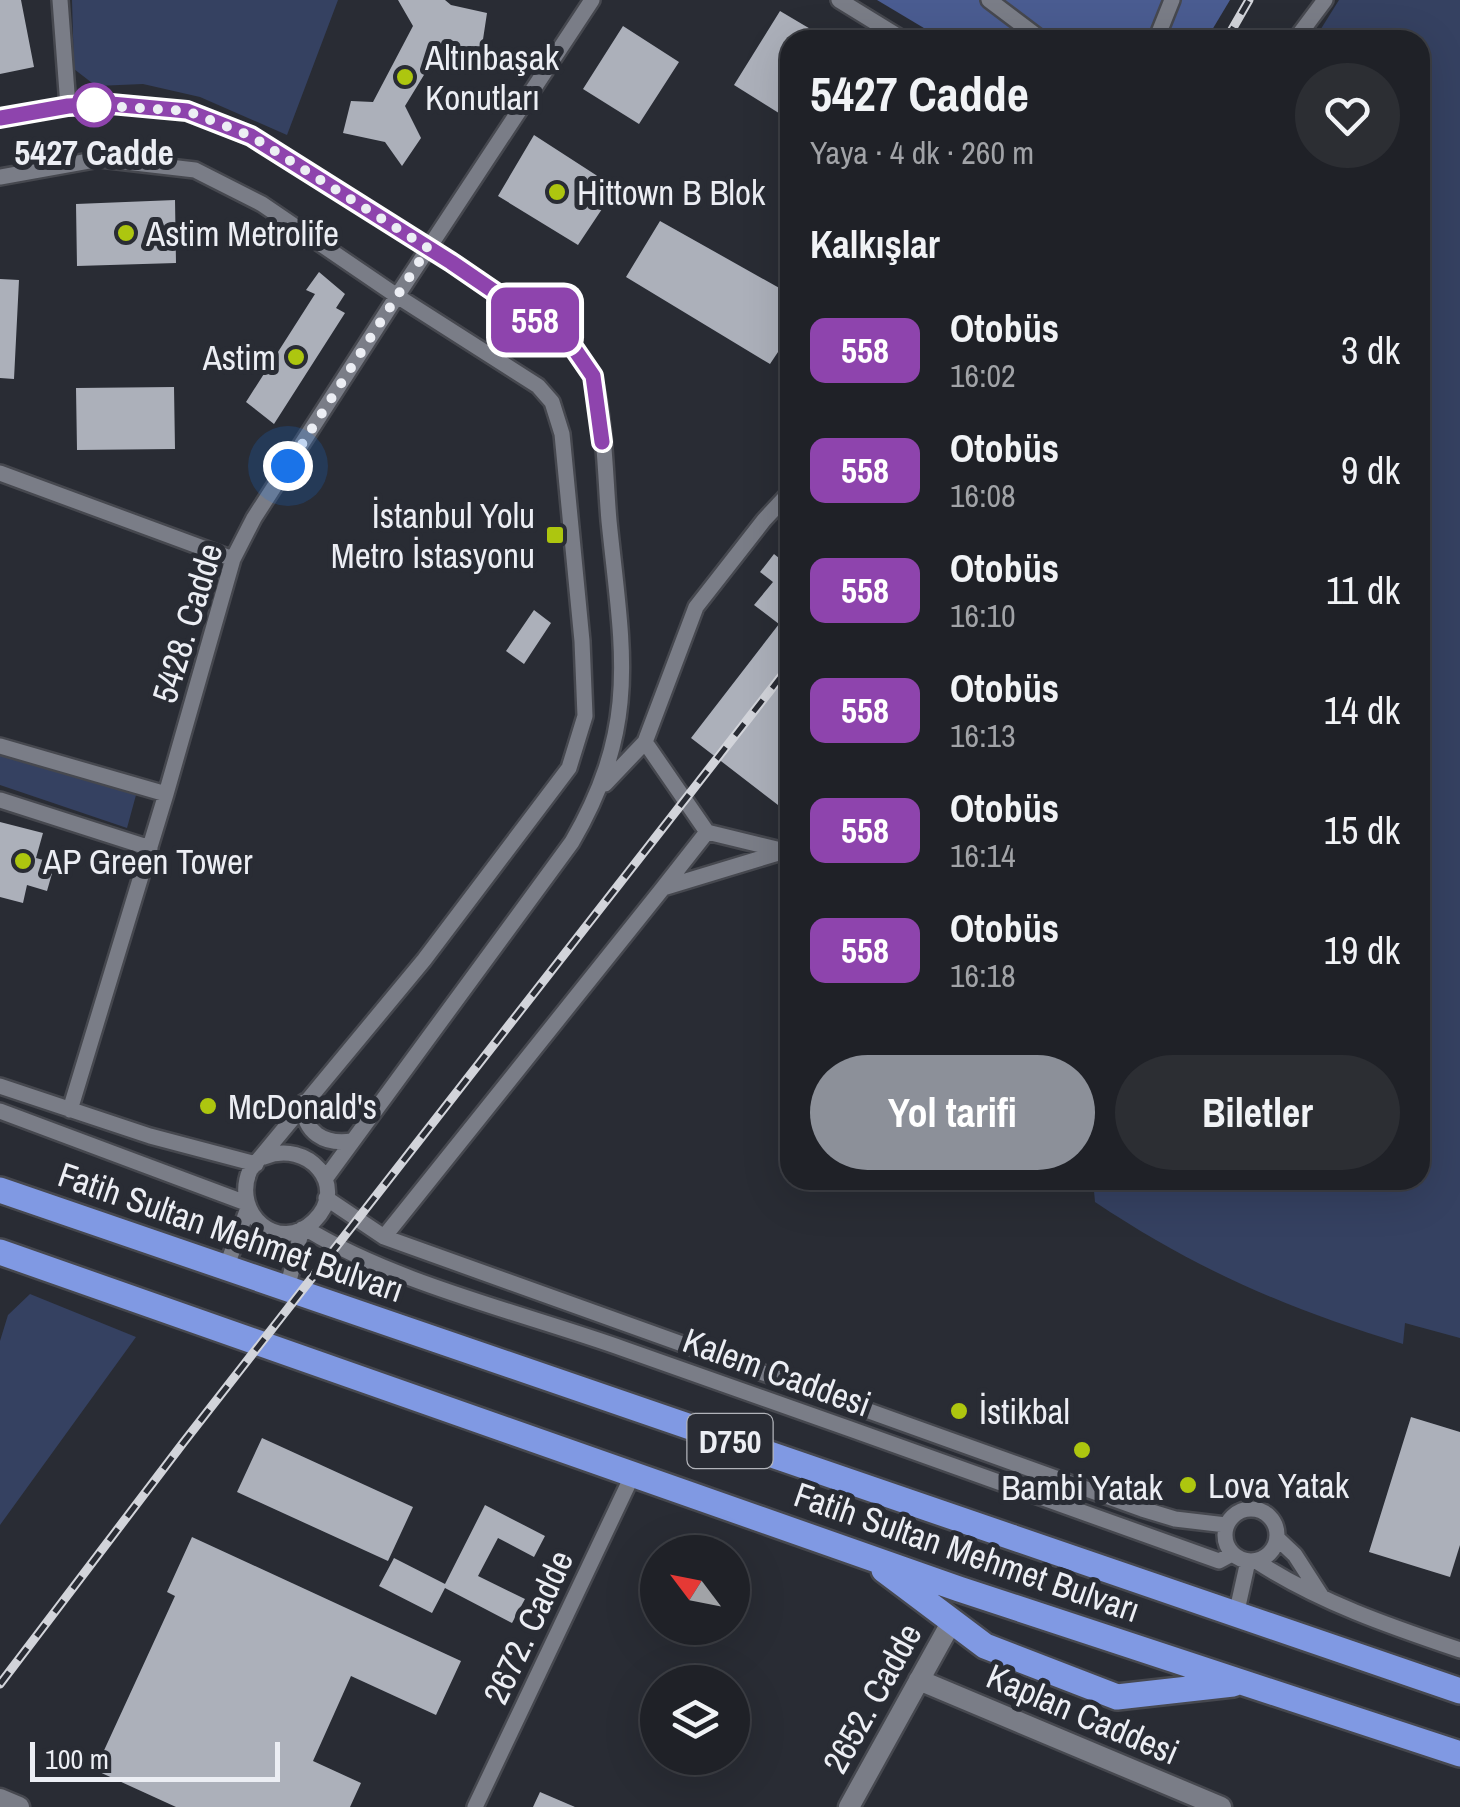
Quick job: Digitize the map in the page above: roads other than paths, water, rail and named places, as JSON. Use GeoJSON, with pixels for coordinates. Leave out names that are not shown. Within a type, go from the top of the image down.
{"type":"FeatureCollection","features":[{"type":"Feature","properties":{"kind":"highway","name":"Fatih Sultan Mehmet Bulvarı"},"geometry":{"type":"LineString","coordinates":[[0,1190],[1460,1691]]}},
{"type":"Feature","properties":{"kind":"highway","name":"Fatih Sultan Mehmet Bulvarı"},"geometry":{"type":"LineString","coordinates":[[0,1252],[864,1555],[1460,1754]]}},
{"type":"Feature","properties":{"kind":"highway"},"geometry":{"type":"LineString","coordinates":[[864,1555],[985,1646],[1118,1697],[1241,1682]]}},
{"type":"Feature","properties":{"kind":"street"},"geometry":{"type":"LineString","coordinates":[[60,0],[68,106]]}},
{"type":"Feature","properties":{"kind":"street","name":"5428. Cadde"},"geometry":{"type":"LineString","coordinates":[[70,1110],[234,559],[254,518],[396,296],[592,0]]}},
{"type":"Feature","properties":{"kind":"street"},"geometry":{"type":"LineString","coordinates":[[839,0],[888,30]]}},
{"type":"Feature","properties":{"kind":"street"},"geometry":{"type":"LineString","coordinates":[[989,0],[1029,30]]}},
{"type":"Feature","properties":{"kind":"street"},"geometry":{"type":"LineString","coordinates":[[1160,30],[1172,0]]}},
{"type":"Feature","properties":{"kind":"street"},"geometry":{"type":"LineString","coordinates":[[1303,30],[1325,0]]}},
{"type":"Feature","properties":{"kind":"street"},"geometry":{"type":"LineString","coordinates":[[0,118],[68,106],[111,104],[187,111],[251,136],[571,344],[593,376],[624,658],[618,724],[600,790],[572,842],[324,1179]]}},
{"type":"Feature","properties":{"kind":"street"},"geometry":{"type":"LineString","coordinates":[[0,178],[100,159],[195,170],[262,204],[396,296],[538,386],[552,402],[562,434],[582,640],[585,716],[569,768],[424,960],[260,1160],[245,1186],[247,1205],[226,1268]]}},
{"type":"Feature","properties":{"kind":"street"},"geometry":{"type":"LineString","coordinates":[[0,473],[234,559]]}},
{"type":"Feature","properties":{"kind":"street"},"geometry":{"type":"LineString","coordinates":[[600,790],[645,742],[696,607],[780,503]]}},
{"type":"Feature","properties":{"kind":"street"},"geometry":{"type":"LineString","coordinates":[[645,742],[707,832],[780,849]]}},
{"type":"Feature","properties":{"kind":"street"},"geometry":{"type":"LineString","coordinates":[[0,746],[166,794]]}},
{"type":"Feature","properties":{"kind":"street"},"geometry":{"type":"LineString","coordinates":[[0,800],[150,848]]}},
{"type":"Feature","properties":{"kind":"street"},"geometry":{"type":"LineString","coordinates":[[384,1236],[707,832]]}},
{"type":"Feature","properties":{"kind":"street"},"geometry":{"type":"LineString","coordinates":[[663,888],[780,853]]}},
{"type":"Feature","properties":{"kind":"street"},"geometry":{"type":"LineString","coordinates":[[0,1086],[208,1153],[260,1160],[288,1151],[300,1153],[319,1168],[326,1198],[316,1219],[303,1228],[285,1233],[273,1231],[262,1226],[247,1205],[0,1111]]}},
{"type":"Feature","properties":{"kind":"street"},"geometry":{"type":"LineString","coordinates":[[304,1102],[303,1116],[322,1140],[335,1144],[352,1142]]}},
{"type":"Feature","properties":{"kind":"street","name":"Kalem Caddesi"},"geometry":{"type":"LineString","coordinates":[[326,1198],[384,1236],[1142,1509],[1226,1525]]}},
{"type":"Feature","properties":{"kind":"street"},"geometry":{"type":"LineString","coordinates":[[287,1289],[303,1228]]}},
{"type":"Feature","properties":{"kind":"street","name":"Kalem Caddesi"},"geometry":{"type":"LineString","coordinates":[[303,1228],[337,1248],[413,1278],[654,1359],[1218,1561],[1245,1559]]}},
{"type":"Feature","properties":{"kind":"street","name":"2672. Cadde"},"geometry":{"type":"LineString","coordinates":[[475,1807],[634,1472]]}},
{"type":"Feature","properties":{"kind":"street"},"geometry":{"type":"LineString","coordinates":[[1322,1597],[1296,1555],[1277,1538],[1272,1518],[1251,1508],[1236,1513],[1226,1525],[1225,1540],[1245,1559],[1346,1610],[1460,1650]]}},
{"type":"Feature","properties":{"kind":"street"},"geometry":{"type":"LineString","coordinates":[[1245,1559],[1270,1553],[1277,1538]]}},
{"type":"Feature","properties":{"kind":"street"},"geometry":{"type":"LineString","coordinates":[[1236,1614],[1245,1559]]}},
{"type":"Feature","properties":{"kind":"street","name":"2652. Cadde"},"geometry":{"type":"LineString","coordinates":[[849,1807],[952,1621]]}},
{"type":"Feature","properties":{"kind":"street","name":"Kaplan Caddesi"},"geometry":{"type":"LineString","coordinates":[[919,1680],[1221,1807]]}},
{"type":"Feature","properties":{"kind":"street"},"geometry":{"type":"LineString","coordinates":[[0,1799],[19,1807]]}},
{"type":"Feature","properties":{"kind":"railway"},"geometry":{"type":"LineString","coordinates":[[1232,30],[1249,0]]}},
{"type":"Feature","properties":{"kind":"railway"},"geometry":{"type":"LineString","coordinates":[[0,1684],[183,1443],[780,678]]}},
{"type":"Feature","properties":{"kind":"place","name":"Altınbaşak Konutları"},"geometry":{"type":"Point","coordinates":[405,77]}},
{"type":"Feature","properties":{"kind":"place","name":"5427 Cadde"},"geometry":{"type":"Point","coordinates":[94,105]}},
{"type":"Feature","properties":{"kind":"place","name":"Hittown B Blok"},"geometry":{"type":"Point","coordinates":[557,192]}},
{"type":"Feature","properties":{"kind":"place","name":"Astim Metrolife"},"geometry":{"type":"Point","coordinates":[126,233]}},
{"type":"Feature","properties":{"kind":"place","name":"Astim"},"geometry":{"type":"Point","coordinates":[296,357]}},
{"type":"Feature","properties":{"kind":"place","name":"İstanbul Yolu Metro İstasyonu"},"geometry":{"type":"Point","coordinates":[555,535]}},
{"type":"Feature","properties":{"kind":"place","name":"AP Green Tower"},"geometry":{"type":"Point","coordinates":[23,861]}},
{"type":"Feature","properties":{"kind":"place","name":"McDonald's"},"geometry":{"type":"Point","coordinates":[208,1106]}},
{"type":"Feature","properties":{"kind":"place","name":"İstikbal"},"geometry":{"type":"Point","coordinates":[959,1411]}},
{"type":"Feature","properties":{"kind":"place","name":"Bambi Yatak"},"geometry":{"type":"Point","coordinates":[1082,1450]}},
{"type":"Feature","properties":{"kind":"place","name":"Lova Yatak"},"geometry":{"type":"Point","coordinates":[1188,1485]}}]}
